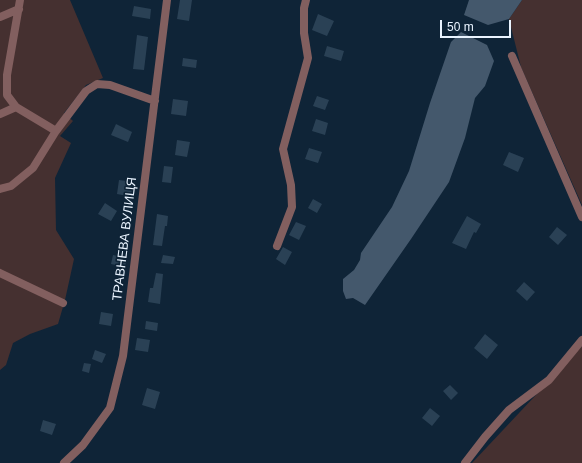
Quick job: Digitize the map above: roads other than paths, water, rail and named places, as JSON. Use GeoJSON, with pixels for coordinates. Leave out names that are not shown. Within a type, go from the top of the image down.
{"type":"FeatureCollection","features":[{"type":"Feature","properties":{"kind":"street"},"geometry":{"type":"LineString","coordinates":[[20,0],[7,74],[7,95],[16,108],[56,131]]}},
{"type":"Feature","properties":{"kind":"street","name":"ТРАВНЕВА ВУЛИЦЯ"},"geometry":{"type":"LineString","coordinates":[[64,463],[83,445],[110,408],[122,356],[167,0]]}},
{"type":"Feature","properties":{"kind":"street"},"geometry":{"type":"LineString","coordinates":[[277,246],[292,207],[291,185],[283,149],[308,58],[304,34],[304,8],[306,0]]}},
{"type":"Feature","properties":{"kind":"street"},"geometry":{"type":"LineString","coordinates":[[0,17],[19,9]]}},
{"type":"Feature","properties":{"kind":"street"},"geometry":{"type":"LineString","coordinates":[[512,56],[582,216]]}},
{"type":"Feature","properties":{"kind":"street"},"geometry":{"type":"LineString","coordinates":[[0,189],[11,186],[33,168],[56,131],[86,91],[97,84],[110,84],[155,101]]}},
{"type":"Feature","properties":{"kind":"street"},"geometry":{"type":"LineString","coordinates":[[0,114],[16,108]]}},
{"type":"Feature","properties":{"kind":"street"},"geometry":{"type":"LineString","coordinates":[[0,273],[63,303]]}},
{"type":"Feature","properties":{"kind":"street"},"geometry":{"type":"LineString","coordinates":[[465,463],[485,437],[509,410],[549,380],[582,340]]}},
{"type":"Feature","properties":{"kind":"water"},"geometry":{"type":"Polygon","coordinates":[[[469,0],[522,0],[509,19],[488,25],[464,15],[469,0]]]}},
{"type":"Feature","properties":{"kind":"water"},"geometry":{"type":"Polygon","coordinates":[[[461,32],[487,45],[494,61],[485,86],[475,98],[465,138],[449,182],[365,305],[353,298],[346,299],[343,291],[343,279],[354,270],[360,260],[361,253],[392,207],[409,171],[451,42],[461,32]]]}}]}
